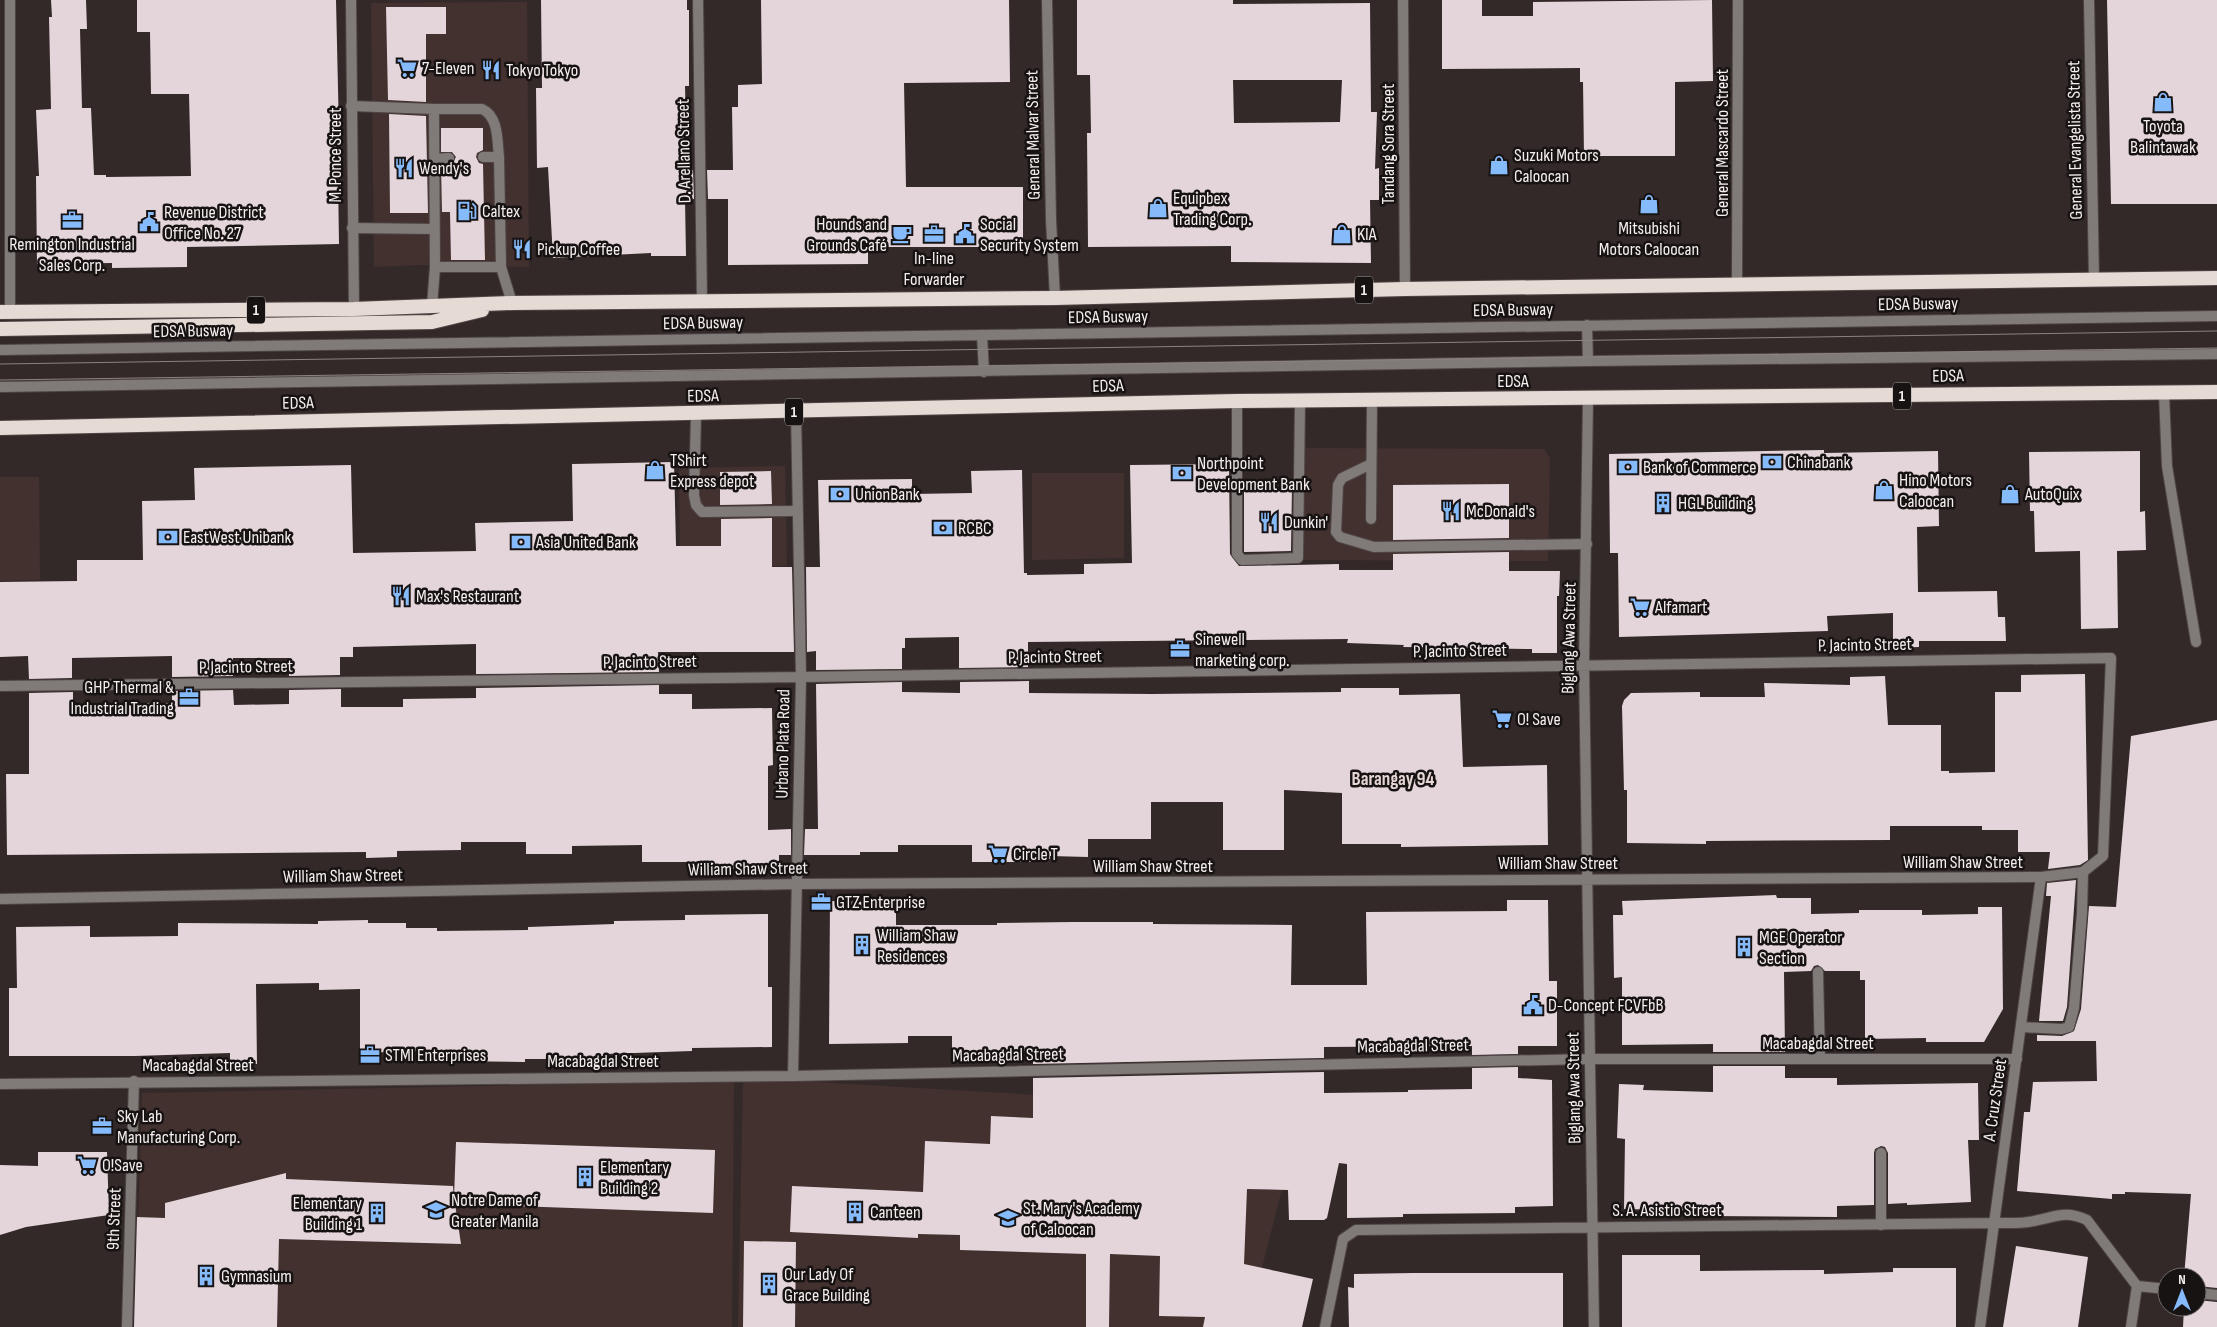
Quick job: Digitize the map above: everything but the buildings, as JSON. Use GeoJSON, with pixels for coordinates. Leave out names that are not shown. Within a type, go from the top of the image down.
{"type":"FeatureCollection","features":[{"type":"Feature","properties":{"kind":"highway","name":"1"},"geometry":{"type":"LineString","coordinates":[[5,312],[354,309],[512,303],[1055,298],[1405,289],[2217,278]]}},
{"type":"Feature","properties":{"kind":"highway"},"geometry":{"type":"LineString","coordinates":[[0,330],[432,322],[512,303]]}},
{"type":"Feature","properties":{"kind":"highway","name":"EDSA"},"geometry":{"type":"LineString","coordinates":[[0,428],[696,415],[1236,401],[1300,402],[2217,392]]}},
{"type":"Feature","properties":{"kind":"street"},"geometry":{"type":"LineString","coordinates":[[5,312],[10,0]]}},
{"type":"Feature","properties":{"kind":"street","name":"M. Ponce Street"},"geometry":{"type":"LineString","coordinates":[[351,0],[354,309]]}},
{"type":"Feature","properties":{"kind":"street","name":"D. Arellano Street"},"geometry":{"type":"LineString","coordinates":[[698,0],[702,301]]}},
{"type":"Feature","properties":{"kind":"street","name":"General Malvar Street"},"geometry":{"type":"LineString","coordinates":[[1048,0],[1051,220],[1055,298]]}},
{"type":"Feature","properties":{"kind":"street","name":"Tandang Sora Street"},"geometry":{"type":"LineString","coordinates":[[1403,0],[1405,289]]}},
{"type":"Feature","properties":{"kind":"street","name":"General Mascardo Street"},"geometry":{"type":"LineString","coordinates":[[1737,286],[1738,0]]}},
{"type":"Feature","properties":{"kind":"street","name":"General Evangelista Street"},"geometry":{"type":"LineString","coordinates":[[2089,0],[2094,279]]}},
{"type":"Feature","properties":{"kind":"street"},"geometry":{"type":"LineString","coordinates":[[352,106],[434,109],[482,108],[488,111],[495,123],[499,157],[501,267],[512,303]]}},
{"type":"Feature","properties":{"kind":"street"},"geometry":{"type":"LineString","coordinates":[[432,306],[435,267],[434,109]]}},
{"type":"Feature","properties":{"kind":"street"},"geometry":{"type":"LineString","coordinates":[[483,157],[499,157]]}},
{"type":"Feature","properties":{"kind":"street"},"geometry":{"type":"LineString","coordinates":[[435,159],[449,158]]}},
{"type":"Feature","properties":{"kind":"street"},"geometry":{"type":"LineString","coordinates":[[352,228],[434,229]]}},
{"type":"Feature","properties":{"kind":"street"},"geometry":{"type":"LineString","coordinates":[[435,267],[501,267]]}},
{"type":"Feature","properties":{"kind":"street","name":"EDSA Busway"},"geometry":{"type":"LineString","coordinates":[[0,350],[2217,316]]}},
{"type":"Feature","properties":{"kind":"street"},"geometry":{"type":"LineString","coordinates":[[1587,325],[1588,361]]}},
{"type":"Feature","properties":{"kind":"street"},"geometry":{"type":"LineString","coordinates":[[982,335],[984,372]]}},
{"type":"Feature","properties":{"kind":"street"},"geometry":{"type":"LineString","coordinates":[[0,388],[1588,361],[2217,354]]}},
{"type":"Feature","properties":{"kind":"street"},"geometry":{"type":"LineString","coordinates":[[2164,392],[2167,466],[2196,642]]}},
{"type":"Feature","properties":{"kind":"street","name":"Biglang Awa Street"},"geometry":{"type":"LineString","coordinates":[[1588,399],[1584,665],[1594,1327]]}},
{"type":"Feature","properties":{"kind":"street"},"geometry":{"type":"LineString","coordinates":[[1236,401],[1237,554],[1242,560],[1298,558],[1300,402]]}},
{"type":"Feature","properties":{"kind":"street"},"geometry":{"type":"LineString","coordinates":[[1371,519],[1372,401]]}},
{"type":"Feature","properties":{"kind":"street","name":"Urbano Plata Road"},"geometry":{"type":"LineString","coordinates":[[793,1076],[801,677],[796,412]]}},
{"type":"Feature","properties":{"kind":"street"},"geometry":{"type":"LineString","coordinates":[[696,415],[694,495],[696,505],[702,512],[797,512]]}},
{"type":"Feature","properties":{"kind":"street"},"geometry":{"type":"LineString","coordinates":[[1371,464],[1342,478],[1338,485],[1336,532],[1340,537],[1374,547],[1587,544]]}},
{"type":"Feature","properties":{"kind":"street","name":"P. Jacinto Street"},"geometry":{"type":"LineString","coordinates":[[0,686],[801,677],[2111,658]]}},
{"type":"Feature","properties":{"kind":"street","name":"William Shaw Street"},"geometry":{"type":"LineString","coordinates":[[0,899],[797,884],[2041,878],[2082,872],[2103,856],[2111,658]]}},
{"type":"Feature","properties":{"kind":"street"},"geometry":{"type":"LineString","coordinates":[[2021,1027],[2062,1029],[2069,1027],[2071,1024],[2082,912],[2082,872]]}},
{"type":"Feature","properties":{"kind":"street","name":"A. Cruz Street"},"geometry":{"type":"LineString","coordinates":[[1980,1327],[2041,878]]}},
{"type":"Feature","properties":{"kind":"street"},"geometry":{"type":"LineString","coordinates":[[1818,972],[1820,1059]]}},
{"type":"Feature","properties":{"kind":"street","name":"Macabagdal Street"},"geometry":{"type":"LineString","coordinates":[[0,1084],[134,1081],[793,1076],[1590,1059],[2017,1059]]}},
{"type":"Feature","properties":{"kind":"street","name":"9th Street"},"geometry":{"type":"LineString","coordinates":[[127,1327],[134,1081]]}},
{"type":"Feature","properties":{"kind":"street"},"geometry":{"type":"LineString","coordinates":[[1880,1225],[1881,1153]]}},
{"type":"Feature","properties":{"kind":"street","name":"S. A. Asistio Street"},"geometry":{"type":"LineString","coordinates":[[1325,1327],[1343,1239],[1356,1230],[1372,1229],[1994,1223],[2032,1222],[2060,1214],[2074,1214],[2087,1220],[2137,1286]]}},
{"type":"Feature","properties":{"kind":"street"},"geometry":{"type":"LineString","coordinates":[[2131,1327],[2137,1286],[2157,1288]]}},
{"type":"Feature","properties":{"kind":"shaded area"},"geometry":{"type":"Polygon","coordinates":[[[527,2],[529,267],[422,265],[374,267],[371,3],[527,2]]]}},
{"type":"Feature","properties":{"kind":"shaded area"},"geometry":{"type":"Polygon","coordinates":[[[1299,448],[1544,449],[1550,458],[1548,561],[1301,560],[1299,448]]]}},
{"type":"Feature","properties":{"kind":"shaded area"},"geometry":{"type":"Polygon","coordinates":[[[785,466],[787,566],[680,568],[679,468],[785,466]]]}},
{"type":"Feature","properties":{"kind":"shaded area"},"geometry":{"type":"Polygon","coordinates":[[[1032,473],[1124,473],[1124,558],[1032,560],[1032,473]]]}},
{"type":"Feature","properties":{"kind":"shaded area"},"geometry":{"type":"Polygon","coordinates":[[[0,477],[39,477],[40,580],[0,581],[0,477]]]}},
{"type":"Feature","properties":{"kind":"shaded area","name":"St. Mary's Academy of Caloocan"},"geometry":{"type":"Polygon","coordinates":[[[743,1078],[1302,1110],[1247,1327],[738,1327],[743,1078]]]}},
{"type":"Feature","properties":{"kind":"shaded area","name":"Notre Dame of Greater Manila"},"geometry":{"type":"Polygon","coordinates":[[[734,1081],[732,1327],[135,1327],[142,1093],[734,1081]]]}},
{"type":"Feature","properties":{"kind":"tram line"},"geometry":{"type":"LineString","coordinates":[[0,364],[2217,331]]}},
{"type":"Feature","properties":{"kind":"tram line"},"geometry":{"type":"LineString","coordinates":[[0,380],[2217,348]]}},
{"type":"Feature","properties":{"kind":"place","name":"7-Eleven"},"geometry":{"type":"Point","coordinates":[407,68]}},
{"type":"Feature","properties":{"kind":"place","name":"Tokyo Tokyo"},"geometry":{"type":"Point","coordinates":[491,70]}},
{"type":"Feature","properties":{"kind":"place","name":"Toyota Balintawak"},"geometry":{"type":"Point","coordinates":[2163,102]}},
{"type":"Feature","properties":{"kind":"place","name":"Suzuki Motors Caloocan"},"geometry":{"type":"Point","coordinates":[1499,165]}},
{"type":"Feature","properties":{"kind":"place","name":"Wendy's"},"geometry":{"type":"Point","coordinates":[404,168]}},
{"type":"Feature","properties":{"kind":"place","name":"Mitsubishi Motors Caloocan"},"geometry":{"type":"Point","coordinates":[1649,204]}},
{"type":"Feature","properties":{"kind":"place","name":"Equipbex Trading Corp."},"geometry":{"type":"Point","coordinates":[1158,208]}},
{"type":"Feature","properties":{"kind":"place","name":"Caltex"},"geometry":{"type":"Point","coordinates":[467,211]}},
{"type":"Feature","properties":{"kind":"place","name":"Remington Industrial Sales Corp."},"geometry":{"type":"Point","coordinates":[72,220]}},
{"type":"Feature","properties":{"kind":"place","name":"Revenue District Office No. 27"},"geometry":{"type":"Point","coordinates":[149,222]}},
{"type":"Feature","properties":{"kind":"place","name":"Hounds and Grounds Café"},"geometry":{"type":"Point","coordinates":[902,234]}},
{"type":"Feature","properties":{"kind":"place","name":"In-line Forwarder"},"geometry":{"type":"Point","coordinates":[934,234]}},
{"type":"Feature","properties":{"kind":"place","name":"Social Security System"},"geometry":{"type":"Point","coordinates":[965,234]}},
{"type":"Feature","properties":{"kind":"place","name":"KIA"},"geometry":{"type":"Point","coordinates":[1342,234]}},
{"type":"Feature","properties":{"kind":"place","name":"Pickup Coffee"},"geometry":{"type":"Point","coordinates":[522,249]}},
{"type":"Feature","properties":{"kind":"place","name":"Chinabank"},"geometry":{"type":"Point","coordinates":[1772,462]}},
{"type":"Feature","properties":{"kind":"place","name":"Bank of Commerce"},"geometry":{"type":"Point","coordinates":[1628,467]}},
{"type":"Feature","properties":{"kind":"place","name":"TShirt Express depot"},"geometry":{"type":"Point","coordinates":[655,470]}},
{"type":"Feature","properties":{"kind":"place","name":"Northpoint Development Bank"},"geometry":{"type":"Point","coordinates":[1182,473]}},
{"type":"Feature","properties":{"kind":"place","name":"Hino Motors Caloocan"},"geometry":{"type":"Point","coordinates":[1884,490]}},
{"type":"Feature","properties":{"kind":"place","name":"UnionBank"},"geometry":{"type":"Point","coordinates":[840,494]}},
{"type":"Feature","properties":{"kind":"place","name":"AutoQuix"},"geometry":{"type":"Point","coordinates":[2010,494]}},
{"type":"Feature","properties":{"kind":"place","name":"HGL Building"},"geometry":{"type":"Point","coordinates":[1663,503]}},
{"type":"Feature","properties":{"kind":"place","name":"McDonald's"},"geometry":{"type":"Point","coordinates":[1451,511]}},
{"type":"Feature","properties":{"kind":"place","name":"Dunkin'"},"geometry":{"type":"Point","coordinates":[1269,522]}},
{"type":"Feature","properties":{"kind":"place","name":"RCBC"},"geometry":{"type":"Point","coordinates":[943,528]}},
{"type":"Feature","properties":{"kind":"place","name":"EastWest Unibank"},"geometry":{"type":"Point","coordinates":[168,537]}},
{"type":"Feature","properties":{"kind":"place","name":"Asia United Bank"},"geometry":{"type":"Point","coordinates":[521,542]}},
{"type":"Feature","properties":{"kind":"place","name":"Max's Restaurant"},"geometry":{"type":"Point","coordinates":[401,596]}},
{"type":"Feature","properties":{"kind":"place","name":"Alfamart"},"geometry":{"type":"Point","coordinates":[1640,607]}},
{"type":"Feature","properties":{"kind":"place","name":"Sinewell marketing corp."},"geometry":{"type":"Point","coordinates":[1180,649]}},
{"type":"Feature","properties":{"kind":"place","name":"GHP Thermal & Industrial Trading"},"geometry":{"type":"Point","coordinates":[189,697]}},
{"type":"Feature","properties":{"kind":"place","name":"O! Save"},"geometry":{"type":"Point","coordinates":[1502,719]}},
{"type":"Feature","properties":{"kind":"place","name":"Circle T"},"geometry":{"type":"Point","coordinates":[998,854]}},
{"type":"Feature","properties":{"kind":"place","name":"GTZ Enterprise"},"geometry":{"type":"Point","coordinates":[821,902]}},
{"type":"Feature","properties":{"kind":"place","name":"William Shaw Residences"},"geometry":{"type":"Point","coordinates":[862,945]}},
{"type":"Feature","properties":{"kind":"place","name":"MGE Operator Section"},"geometry":{"type":"Point","coordinates":[1744,947]}},
{"type":"Feature","properties":{"kind":"place","name":"D-Concept FCVFbB"},"geometry":{"type":"Point","coordinates":[1533,1005]}},
{"type":"Feature","properties":{"kind":"place","name":"STMI Enterprises"},"geometry":{"type":"Point","coordinates":[370,1055]}},
{"type":"Feature","properties":{"kind":"place","name":"Sky Lab Manufacturing Corp."},"geometry":{"type":"Point","coordinates":[102,1126]}},
{"type":"Feature","properties":{"kind":"place","name":"O!Save"},"geometry":{"type":"Point","coordinates":[87,1165]}},
{"type":"Feature","properties":{"kind":"place","name":"Elementary Building 2"},"geometry":{"type":"Point","coordinates":[585,1177]}},
{"type":"Feature","properties":{"kind":"place","name":"Notre Dame of Greater Manila"},"geometry":{"type":"Point","coordinates":[436,1210]}},
{"type":"Feature","properties":{"kind":"place","name":"Canteen"},"geometry":{"type":"Point","coordinates":[855,1212]}},
{"type":"Feature","properties":{"kind":"place","name":"Elementary Building 1"},"geometry":{"type":"Point","coordinates":[377,1213]}},
{"type":"Feature","properties":{"kind":"place","name":"St. Mary's Academy of Caloocan"},"geometry":{"type":"Point","coordinates":[1008,1218]}},
{"type":"Feature","properties":{"kind":"place","name":"Gymnasium"},"geometry":{"type":"Point","coordinates":[206,1276]}},
{"type":"Feature","properties":{"kind":"place","name":"Our Lady Of Grace Building"},"geometry":{"type":"Point","coordinates":[769,1284]}},
{"type":"Feature","properties":{"kind":"district","name":"Barangay 94"},"geometry":{"type":"Point","coordinates":[1393,779]}}]}
